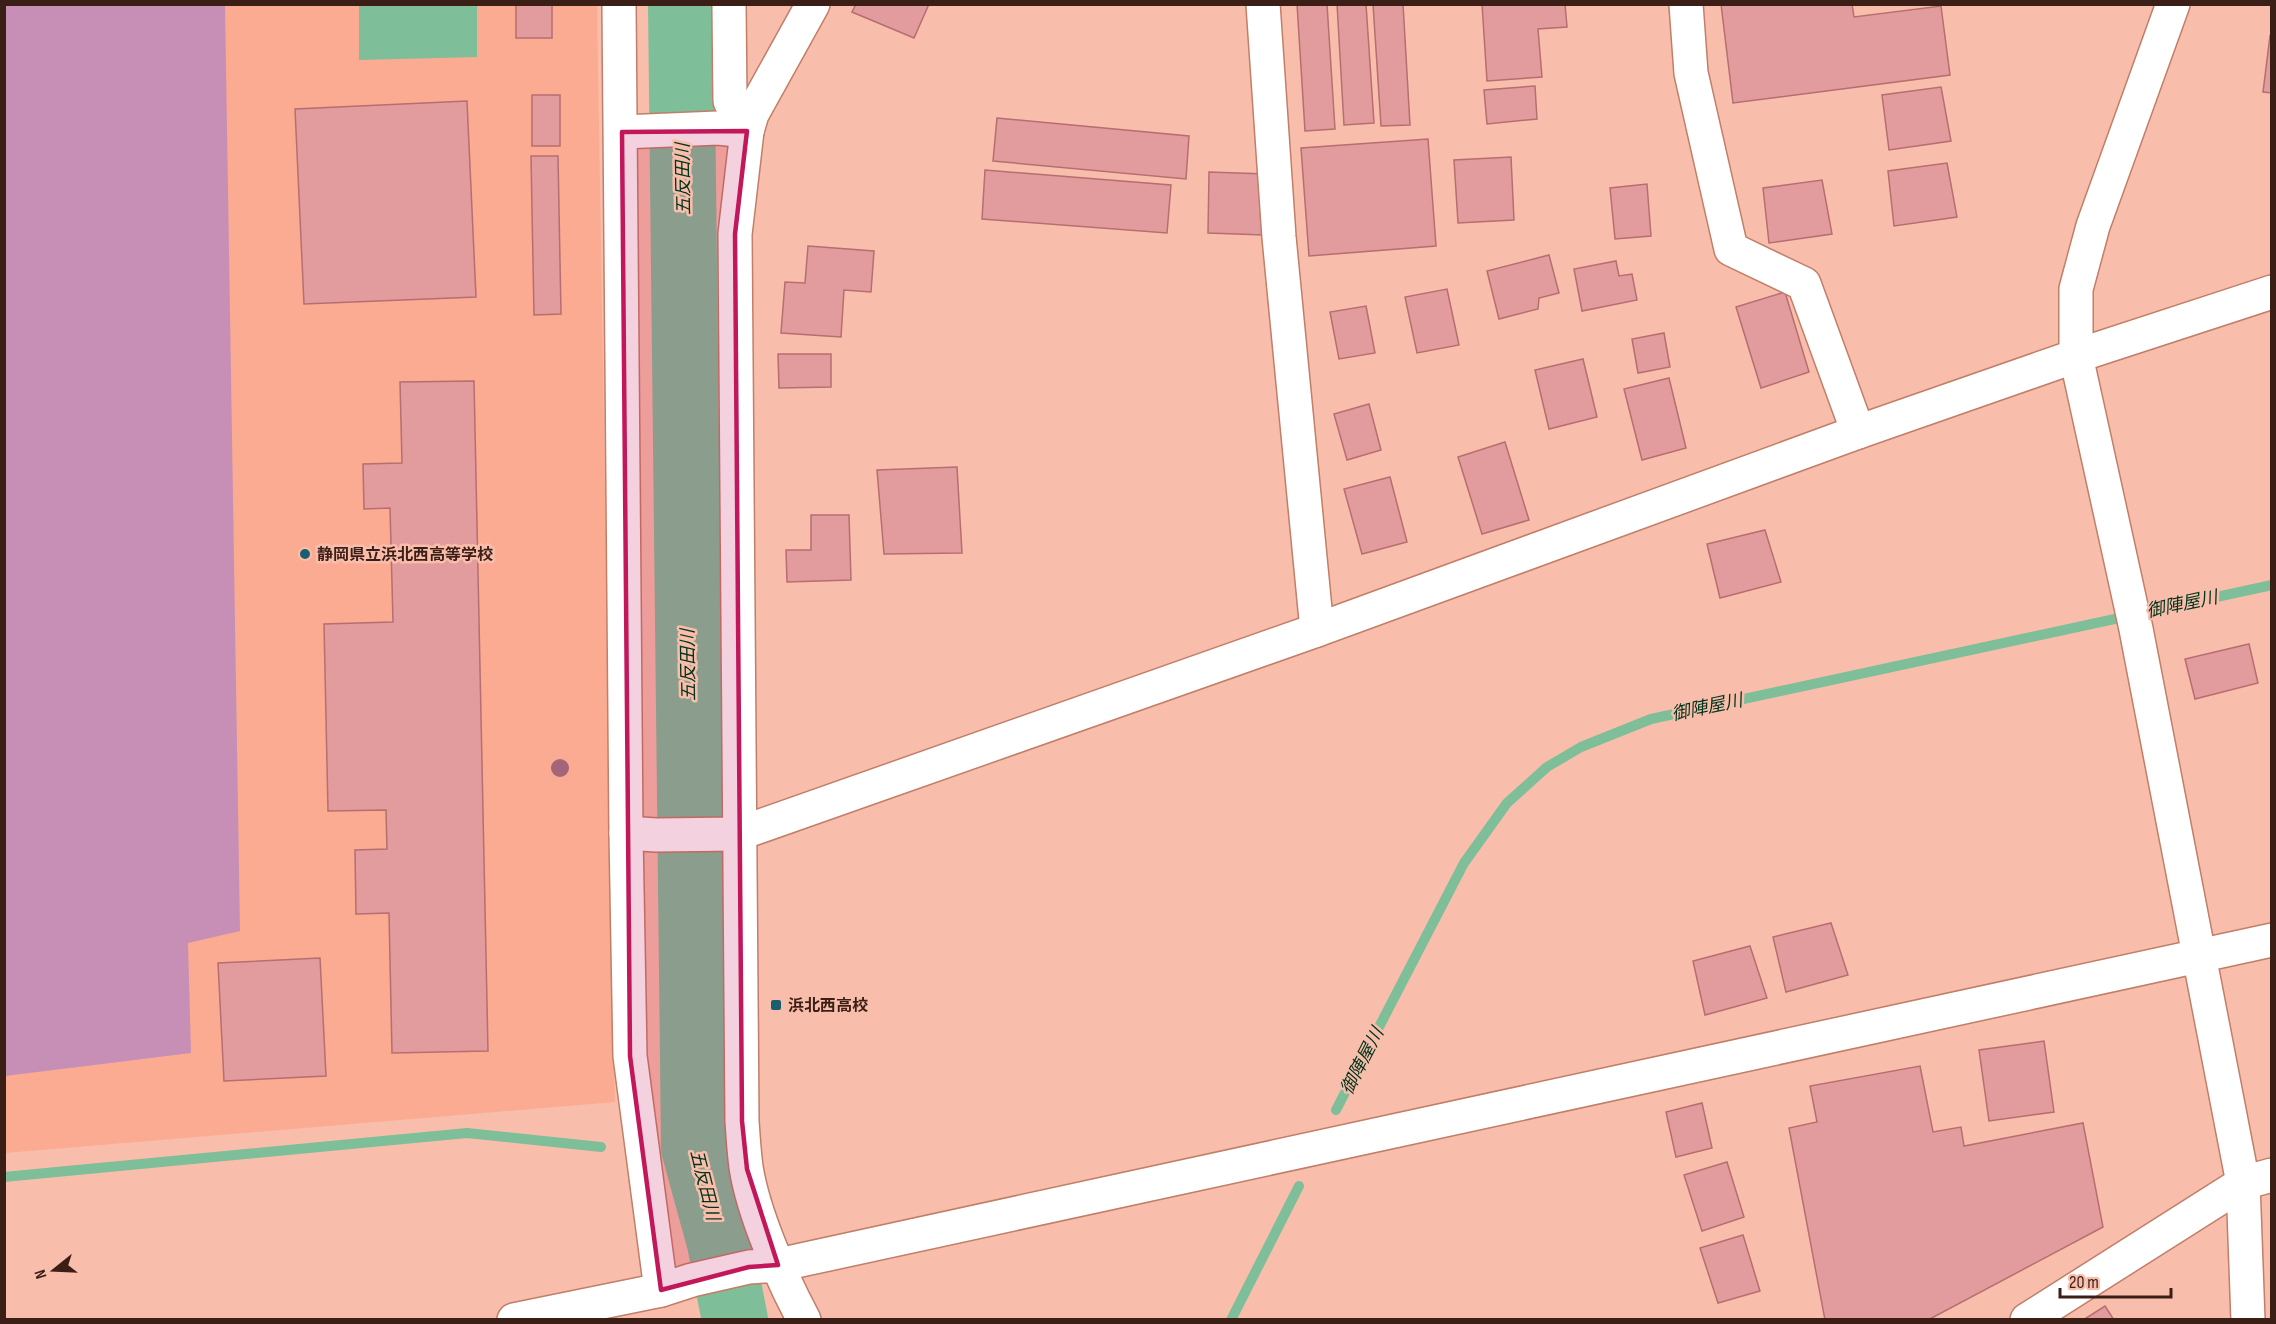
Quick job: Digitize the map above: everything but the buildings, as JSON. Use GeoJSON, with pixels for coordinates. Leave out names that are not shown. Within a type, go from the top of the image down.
{"type":"FeatureCollection","features":[{"type":"Feature","properties":{"kind":"street"},"geometry":{"type":"LineString","coordinates":[[619,4],[638,132],[641,834],[630,1056],[661,1290]]}},
{"type":"Feature","properties":{"kind":"street"},"geometry":{"type":"LineString","coordinates":[[729,4],[735,234],[728,833],[743,1131],[747,1169],[764,1266],[803,1318]]}},
{"type":"Feature","properties":{"kind":"street"},"geometry":{"type":"LineString","coordinates":[[638,132],[733,130],[752,114],[813,4]]}},
{"type":"Feature","properties":{"kind":"street"},"geometry":{"type":"LineString","coordinates":[[1263,4],[1279,237],[1317,630]]}},
{"type":"Feature","properties":{"kind":"street"},"geometry":{"type":"LineString","coordinates":[[1686,4],[1691,73],[1731,249],[1804,284],[1858,432]]}},
{"type":"Feature","properties":{"kind":"street"},"geometry":{"type":"LineString","coordinates":[[2174,4],[2093,226],[2076,289],[2076,356],[2133,617],[2199,955],[2257,1179],[2248,1320]]}},
{"type":"Feature","properties":{"kind":"street"},"geometry":{"type":"LineString","coordinates":[[641,834],[728,833],[1317,630],[1858,432],[2076,356],[2271,292]]}},
{"type":"Feature","properties":{"kind":"street"},"geometry":{"type":"LineString","coordinates":[[514,1320],[2271,940]]}},
{"type":"Feature","properties":{"kind":"street"},"geometry":{"type":"LineString","coordinates":[[2027,1320],[2257,1179]]}},
{"type":"Feature","properties":{"kind":"highlighted area"},"geometry":{"type":"Polygon","coordinates":[[[747,131],[735,234],[742,1121],[747,1169],[778,1265],[749,1267],[661,1290],[630,1056],[622,132],[747,131]]]}},
{"type":"Feature","properties":{"kind":"shaded area","name":"静岡県立浜北西高等学校"},"geometry":{"type":"Polygon","coordinates":[[[4,5],[597,5],[615,1102],[5,1153],[4,5]]]}},
{"type":"Feature","properties":{"kind":"shaded area"},"geometry":{"type":"Polygon","coordinates":[[[4,5],[225,5],[240,931],[188,943],[191,1053],[5,1076],[4,5]]]}},
{"type":"Feature","properties":{"kind":"shaded area"},"geometry":{"type":"Polygon","coordinates":[[[359,5],[477,5],[477,57],[359,60],[359,5]]]}},
{"type":"Feature","properties":{"kind":"waterway","name":"五反田川"},"geometry":{"type":"LineString","coordinates":[[681,4],[694,1148],[720,1243],[735,1320]]}},
{"type":"Feature","properties":{"kind":"waterway","name":"御陣屋川"},"geometry":{"type":"LineString","coordinates":[[1336,1110],[1464,863],[1507,803],[1547,767],[1581,747],[1651,719],[2272,585]]}},
{"type":"Feature","properties":{"kind":"waterway"},"geometry":{"type":"LineString","coordinates":[[4,1177],[467,1133],[601,1147]]}},
{"type":"Feature","properties":{"kind":"waterway","name":"御陣屋川"},"geometry":{"type":"LineString","coordinates":[[1231,1320],[1299,1186]]}},
{"type":"Feature","properties":{"kind":"place","name":"静岡県立浜北西高等学校"},"geometry":{"type":"Point","coordinates":[305,554]}},
{"type":"Feature","properties":{"kind":"place","name":"浜北西高校"},"geometry":{"type":"Point","coordinates":[776,1005]}}]}
